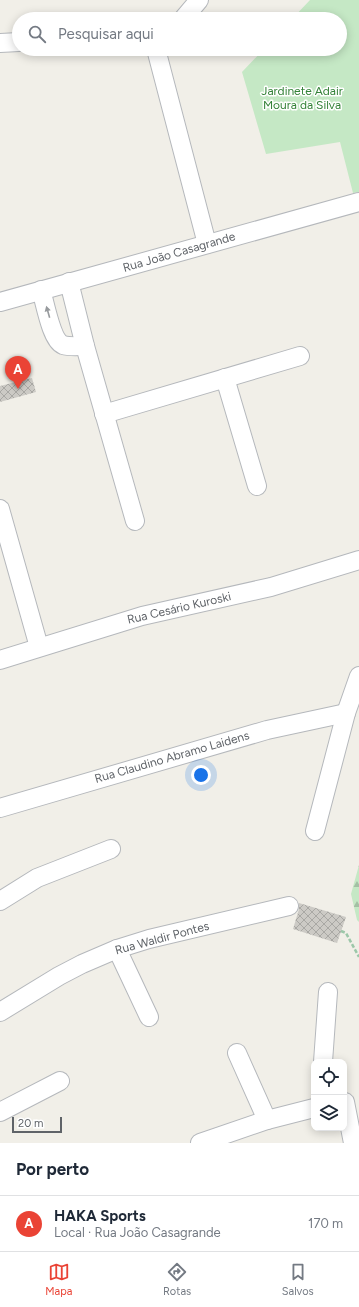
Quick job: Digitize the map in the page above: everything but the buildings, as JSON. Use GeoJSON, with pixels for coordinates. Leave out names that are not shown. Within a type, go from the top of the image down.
{"type":"FeatureCollection","features":[{"type":"Feature","properties":{"kind":"street"},"geometry":{"type":"LineString","coordinates":[[189,12],[199,0]]}},
{"type":"Feature","properties":{"kind":"street"},"geometry":{"type":"LineString","coordinates":[[0,43],[12,42]]}},
{"type":"Feature","properties":{"kind":"street"},"geometry":{"type":"LineString","coordinates":[[158,56],[208,244]]}},
{"type":"Feature","properties":{"kind":"street","name":"Rua João Casagrande"},"geometry":{"type":"LineString","coordinates":[[0,302],[359,202]]}},
{"type":"Feature","properties":{"kind":"street"},"geometry":{"type":"LineString","coordinates":[[69,282],[85,346],[135,521]]}},
{"type":"Feature","properties":{"kind":"street"},"geometry":{"type":"LineString","coordinates":[[41,290],[54,334],[58,341],[71,346],[85,346]]}},
{"type":"Feature","properties":{"kind":"street"},"geometry":{"type":"LineString","coordinates":[[104,414],[300,356]]}},
{"type":"Feature","properties":{"kind":"street"},"geometry":{"type":"LineString","coordinates":[[225,378],[257,486]]}},
{"type":"Feature","properties":{"kind":"street"},"geometry":{"type":"LineString","coordinates":[[0,509],[39,648]]}},
{"type":"Feature","properties":{"kind":"street","name":"Rua Cesário Kuroski"},"geometry":{"type":"LineString","coordinates":[[0,660],[142,616],[271,587],[359,560]]}},
{"type":"Feature","properties":{"kind":"street"},"geometry":{"type":"LineString","coordinates":[[315,831],[346,713],[359,676]]}},
{"type":"Feature","properties":{"kind":"street","name":"Rua Claudino Abramo Laidens"},"geometry":{"type":"LineString","coordinates":[[0,808],[266,730],[346,713]]}},
{"type":"Feature","properties":{"kind":"street"},"geometry":{"type":"LineString","coordinates":[[0,899],[43,875],[111,848]]}},
{"type":"Feature","properties":{"kind":"street","name":"Rua Waldir Pontes"},"geometry":{"type":"LineString","coordinates":[[0,1012],[59,976],[117,948],[289,906]]}},
{"type":"Feature","properties":{"kind":"street"},"geometry":{"type":"LineString","coordinates":[[117,948],[149,1017]]}},
{"type":"Feature","properties":{"kind":"street"},"geometry":{"type":"LineString","coordinates":[[323,1059],[328,992]]}},
{"type":"Feature","properties":{"kind":"street"},"geometry":{"type":"LineString","coordinates":[[237,1053],[267,1120]]}},
{"type":"Feature","properties":{"kind":"street"},"geometry":{"type":"LineString","coordinates":[[0,1112],[60,1081]]}},
{"type":"Feature","properties":{"kind":"street"},"geometry":{"type":"LineString","coordinates":[[349,1101],[353,1143]]}},
{"type":"Feature","properties":{"kind":"street"},"geometry":{"type":"LineString","coordinates":[[200,1143],[267,1120],[311,1109]]}},
{"type":"Feature","properties":{"kind":"path"},"geometry":{"type":"LineString","coordinates":[[341,931],[346,933],[359,957]]}},
{"type":"Feature","properties":{"kind":"green space","name":"Jardinete Adair Moura da Silva"},"geometry":{"type":"Polygon","coordinates":[[[310,0],[359,0],[359,192],[353,193],[340,142],[266,154],[242,72],[257,56],[347,56],[347,12],[299,12],[310,0]]]}},
{"type":"Feature","properties":{"kind":"green space"},"geometry":{"type":"Polygon","coordinates":[[[359,865],[359,922],[357,920],[351,894],[359,865]]]}},
{"type":"Feature","properties":{"kind":"place","name":"HAKA Sports"},"geometry":{"type":"Point","coordinates":[18,389]}}]}
